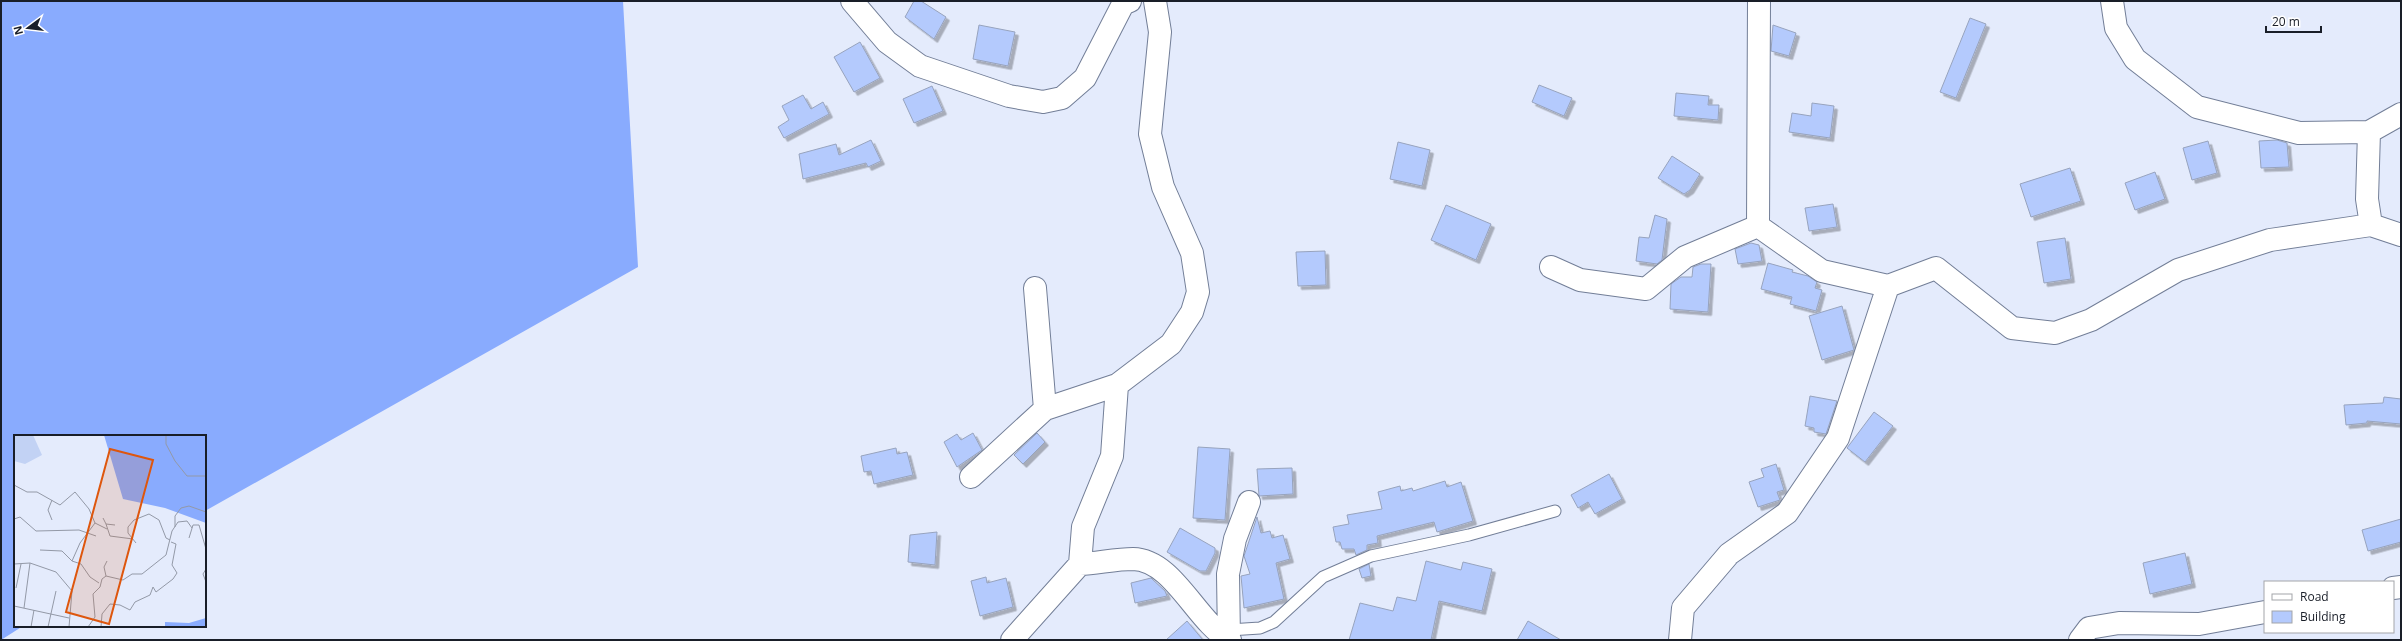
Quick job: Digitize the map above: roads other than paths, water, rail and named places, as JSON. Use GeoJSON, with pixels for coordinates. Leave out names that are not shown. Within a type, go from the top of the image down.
{"type":"FeatureCollection","features":[{"type":"Feature","properties":{"kind":"street"},"geometry":{"type":"LineString","coordinates":[[852,1],[887,42],[920,66],[1009,96],[1043,102],[1062,98],[1085,78],[1123,4],[1130,1]]}},
{"type":"Feature","properties":{"kind":"street"},"geometry":{"type":"LineString","coordinates":[[971,477],[1045,409],[1117,385],[1171,344],[1192,312],[1198,292],[1192,253],[1163,187],[1150,134],[1160,32],[1155,1]]}},
{"type":"Feature","properties":{"kind":"street"},"geometry":{"type":"LineString","coordinates":[[1758,226],[1759,1]]}},
{"type":"Feature","properties":{"kind":"street"},"geometry":{"type":"LineString","coordinates":[[2112,1],[2116,28],[2135,60],[2197,107],[2299,133],[2369,132],[2401,114]]}},
{"type":"Feature","properties":{"kind":"street"},"geometry":{"type":"LineString","coordinates":[[2369,132],[2367,199],[2371,225]]}},
{"type":"Feature","properties":{"kind":"street"},"geometry":{"type":"LineString","coordinates":[[1758,226],[1822,271],[1888,286],[1936,268],[2012,328],[2055,333],[2091,320],[2178,270],[2270,240],[2371,225],[2401,235]]}},
{"type":"Feature","properties":{"kind":"street"},"geometry":{"type":"LineString","coordinates":[[1551,267],[1580,280],[1646,289],[1685,257],[1758,226]]}},
{"type":"Feature","properties":{"kind":"street"},"geometry":{"type":"LineString","coordinates":[[1680,640],[1683,608],[1729,554],[1787,513],[1838,438],[1888,286]]}},
{"type":"Feature","properties":{"kind":"street"},"geometry":{"type":"LineString","coordinates":[[1035,288],[1045,409]]}},
{"type":"Feature","properties":{"kind":"street"},"geometry":{"type":"LineString","coordinates":[[1012,640],[1080,564],[1083,527],[1112,456],[1117,385]]}},
{"type":"Feature","properties":{"kind":"street"},"geometry":{"type":"LineString","coordinates":[[1229,637],[1228,574],[1235,539],[1249,502]]}},
{"type":"Feature","properties":{"kind":"street"},"geometry":{"type":"LineString","coordinates":[[1080,564],[1134,559],[1160,568],[1176,582],[1193,607],[1229,637]]}},
{"type":"Feature","properties":{"kind":"street"},"geometry":{"type":"LineString","coordinates":[[2080,640],[2089,628],[2119,623],[2199,624],[2264,612]]}},
{"type":"Feature","properties":{"kind":"lane"},"geometry":{"type":"LineString","coordinates":[[1229,637],[1260,628],[1274,622],[1323,577],[1371,556],[1469,535],[1555,511]]}}]}
